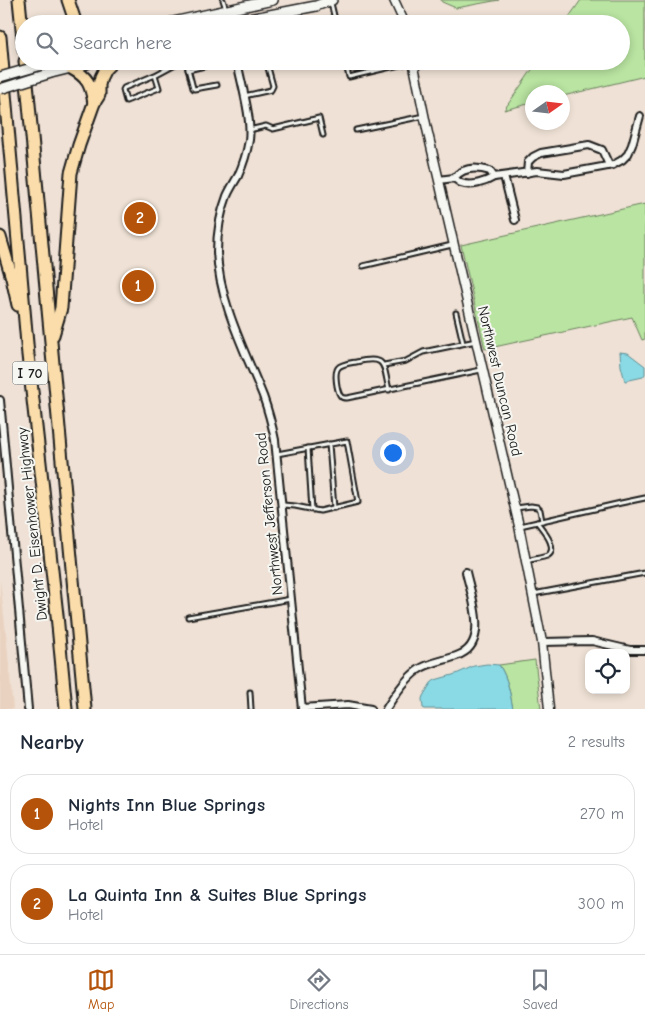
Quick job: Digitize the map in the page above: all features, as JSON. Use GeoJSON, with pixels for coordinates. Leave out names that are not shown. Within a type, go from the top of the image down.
{"type":"FeatureCollection","features":[{"type":"Feature","properties":{"kind":"highway"},"geometry":{"type":"LineString","coordinates":[[19,0],[21,15]]}},
{"type":"Feature","properties":{"kind":"highway"},"geometry":{"type":"LineString","coordinates":[[68,0],[74,15]]}},
{"type":"Feature","properties":{"kind":"highway","name":"Dwight D. Eisenhower Highway"},"geometry":{"type":"LineString","coordinates":[[0,37],[28,355],[66,709]]}},
{"type":"Feature","properties":{"kind":"highway","name":"I 70"},"geometry":{"type":"LineString","coordinates":[[26,70],[85,709]]}},
{"type":"Feature","properties":{"kind":"highway"},"geometry":{"type":"LineString","coordinates":[[75,70],[88,81],[94,103]]}},
{"type":"Feature","properties":{"kind":"highway"},"geometry":{"type":"LineString","coordinates":[[51,341],[61,308],[71,173],[94,103],[99,95],[99,84],[104,70]]}},
{"type":"Feature","properties":{"kind":"highway"},"geometry":{"type":"LineString","coordinates":[[0,236],[12,278],[28,355]]}},
{"type":"Feature","properties":{"kind":"main road"},"geometry":{"type":"LineString","coordinates":[[204,15],[273,0]]}},
{"type":"Feature","properties":{"kind":"main road"},"geometry":{"type":"LineString","coordinates":[[269,15],[316,6],[331,0]]}},
{"type":"Feature","properties":{"kind":"main road"},"geometry":{"type":"LineString","coordinates":[[0,77],[24,70]]}},
{"type":"Feature","properties":{"kind":"main road"},"geometry":{"type":"LineString","coordinates":[[0,89],[64,70]]}},
{"type":"Feature","properties":{"kind":"street"},"geometry":{"type":"LineString","coordinates":[[394,0],[401,15]]}},
{"type":"Feature","properties":{"kind":"street"},"geometry":{"type":"LineString","coordinates":[[226,10],[226,15]]}},
{"type":"Feature","properties":{"kind":"street","name":"Northwest Jefferson Road"},"geometry":{"type":"LineString","coordinates":[[239,70],[247,114],[249,139],[239,174],[227,196],[218,232],[217,253],[227,304],[235,329],[263,397],[276,440],[302,708]]}},
{"type":"Feature","properties":{"kind":"street","name":"Northwest Duncan Road"},"geometry":{"type":"LineString","coordinates":[[415,70],[520,526],[542,642],[549,709]]}},
{"type":"Feature","properties":{"kind":"street"},"geometry":{"type":"LineString","coordinates":[[454,178],[461,184],[473,184],[487,181],[494,177],[537,171],[564,174],[609,165],[622,160],[628,154],[640,116]]}},
{"type":"Feature","properties":{"kind":"street"},"geometry":{"type":"LineString","coordinates":[[527,173],[528,162],[541,154],[589,145],[602,150],[609,165]]}},
{"type":"Feature","properties":{"kind":"street"},"geometry":{"type":"LineString","coordinates":[[439,180],[454,178],[459,172],[479,168],[490,171],[494,177]]}},
{"type":"Feature","properties":{"kind":"street"},"geometry":{"type":"LineString","coordinates":[[504,176],[515,220]]}},
{"type":"Feature","properties":{"kind":"street"},"geometry":{"type":"LineString","coordinates":[[0,400],[28,709]]}},
{"type":"Feature","properties":{"kind":"street"},"geometry":{"type":"LineString","coordinates":[[386,709],[399,690],[417,671],[430,664],[460,655],[470,649],[477,626],[466,572]]}},
{"type":"Feature","properties":{"kind":"street"},"geometry":{"type":"LineString","coordinates":[[542,642],[592,641],[630,650],[645,650]]}},
{"type":"Feature","properties":{"kind":"street"},"geometry":{"type":"LineString","coordinates":[[302,708],[348,705],[371,709]]}},
{"type":"Feature","properties":{"kind":"lane"},"geometry":{"type":"LineString","coordinates":[[224,0],[226,10]]}},
{"type":"Feature","properties":{"kind":"lane"},"geometry":{"type":"LineString","coordinates":[[331,0],[334,15]]}},
{"type":"Feature","properties":{"kind":"lane"},"geometry":{"type":"LineString","coordinates":[[155,75],[159,88],[126,101],[124,88],[164,70]]}},
{"type":"Feature","properties":{"kind":"lane"},"geometry":{"type":"LineString","coordinates":[[188,70],[194,89],[217,85]]}},
{"type":"Feature","properties":{"kind":"lane"},"geometry":{"type":"LineString","coordinates":[[244,96],[272,90],[269,70]]}},
{"type":"Feature","properties":{"kind":"lane"},"geometry":{"type":"LineString","coordinates":[[347,70],[349,76],[376,70]]}},
{"type":"Feature","properties":{"kind":"lane"},"geometry":{"type":"LineString","coordinates":[[356,130],[425,116]]}},
{"type":"Feature","properties":{"kind":"lane"},"geometry":{"type":"LineString","coordinates":[[249,130],[266,126],[273,129],[319,118],[323,135]]}},
{"type":"Feature","properties":{"kind":"lane"},"geometry":{"type":"LineString","coordinates":[[363,266],[454,245]]}},
{"type":"Feature","properties":{"kind":"lane"},"geometry":{"type":"LineString","coordinates":[[456,313],[463,343]]}},
{"type":"Feature","properties":{"kind":"lane"},"geometry":{"type":"LineString","coordinates":[[384,365],[406,361],[423,352],[477,340]]}},
{"type":"Feature","properties":{"kind":"lane"},"geometry":{"type":"LineString","coordinates":[[389,390],[384,365],[378,360],[367,360],[340,366],[336,370],[335,375],[340,395],[343,398],[350,398],[389,390],[484,369]]}},
{"type":"Feature","properties":{"kind":"lane"},"geometry":{"type":"LineString","coordinates":[[277,454],[348,441],[358,502],[320,511],[283,505]]}},
{"type":"Feature","properties":{"kind":"lane"},"geometry":{"type":"LineString","coordinates":[[329,444],[334,508]]}},
{"type":"Feature","properties":{"kind":"lane"},"geometry":{"type":"LineString","coordinates":[[308,448],[312,510]]}},
{"type":"Feature","properties":{"kind":"lane"},"geometry":{"type":"LineString","coordinates":[[520,526],[645,498]]}},
{"type":"Feature","properties":{"kind":"lane"},"geometry":{"type":"LineString","coordinates":[[515,508],[537,507],[540,510],[540,521],[550,540],[552,550],[547,556],[526,561]]}},
{"type":"Feature","properties":{"kind":"lane"},"geometry":{"type":"LineString","coordinates":[[533,594],[645,573]]}},
{"type":"Feature","properties":{"kind":"lane"},"geometry":{"type":"LineString","coordinates":[[188,617],[291,599]]}},
{"type":"Feature","properties":{"kind":"lane"},"geometry":{"type":"LineString","coordinates":[[250,692],[251,709]]}},
{"type":"Feature","properties":{"kind":"shaded area"},"geometry":{"type":"Polygon","coordinates":[[[0,581],[6,633],[13,709],[0,709],[0,581]]]}},
{"type":"Feature","properties":{"kind":"green space"},"geometry":{"type":"Polygon","coordinates":[[[441,0],[499,0],[456,8],[441,0]]]}},
{"type":"Feature","properties":{"kind":"green space"},"geometry":{"type":"Polygon","coordinates":[[[581,0],[645,0],[645,76],[570,94],[570,85],[525,85],[525,105],[504,110],[532,70],[630,70],[630,15],[570,15],[581,0]]]}},
{"type":"Feature","properties":{"kind":"green space"},"geometry":{"type":"Polygon","coordinates":[[[645,204],[645,339],[642,340],[632,317],[485,349],[461,245],[645,204]]]}},
{"type":"Feature","properties":{"kind":"green space"},"geometry":{"type":"Polygon","coordinates":[[[535,660],[541,709],[513,709],[507,681],[499,665],[535,660]]]}},
{"type":"Feature","properties":{"kind":"water"},"geometry":{"type":"Polygon","coordinates":[[[620,352],[628,353],[645,366],[643,377],[625,381],[620,352]]]}},
{"type":"Feature","properties":{"kind":"water"},"geometry":{"type":"Polygon","coordinates":[[[499,665],[505,675],[513,709],[423,708],[423,696],[435,680],[474,666],[499,665]]]}},
{"type":"Feature","properties":{"kind":"place","name":"La Quinta Inn & Suites Blue Springs"},"geometry":{"type":"Point","coordinates":[140,218]}},
{"type":"Feature","properties":{"kind":"place","name":"Nights Inn Blue Springs"},"geometry":{"type":"Point","coordinates":[138,286]}}]}
